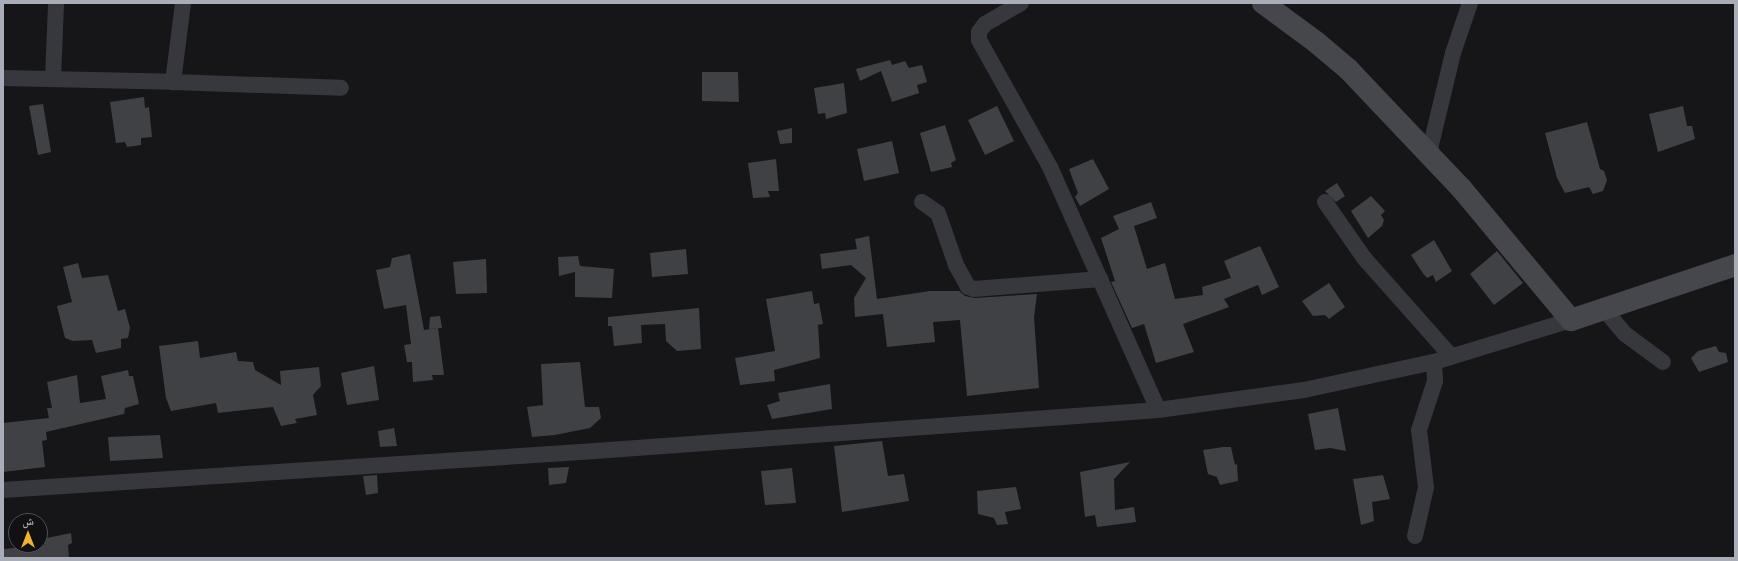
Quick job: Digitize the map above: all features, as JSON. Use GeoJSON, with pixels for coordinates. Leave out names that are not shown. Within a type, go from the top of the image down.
{"type":"FeatureCollection","features":[{"type":"Feature","properties":{"kind":"main road"},"geometry":{"type":"LineString","coordinates":[[1263,3],[1283,9],[1348,69],[1429,153],[1571,320],[1735,265]]}},
{"type":"Feature","properties":{"kind":"street"},"geometry":{"type":"LineString","coordinates":[[53,79],[56,3]]}},
{"type":"Feature","properties":{"kind":"street"},"geometry":{"type":"LineString","coordinates":[[173,82],[183,3]]}},
{"type":"Feature","properties":{"kind":"street"},"geometry":{"type":"LineString","coordinates":[[1021,3],[985,24],[979,32],[979,40],[1050,166],[1158,410]]}},
{"type":"Feature","properties":{"kind":"street"},"geometry":{"type":"LineString","coordinates":[[1429,153],[1453,53],[1470,3]]}},
{"type":"Feature","properties":{"kind":"street"},"geometry":{"type":"LineString","coordinates":[[3,78],[341,88]]}},
{"type":"Feature","properties":{"kind":"street"},"geometry":{"type":"LineString","coordinates":[[922,202],[938,213],[956,265],[968,287],[974,289],[1101,279]]}},
{"type":"Feature","properties":{"kind":"street"},"geometry":{"type":"LineString","coordinates":[[1324,202],[1364,258],[1452,357]]}},
{"type":"Feature","properties":{"kind":"street"},"geometry":{"type":"LineString","coordinates":[[1604,309],[1624,334],[1662,362]]}},
{"type":"Feature","properties":{"kind":"street"},"geometry":{"type":"LineString","coordinates":[[3,490],[589,452],[1158,410],[1304,390],[1434,362],[1571,320]]}},
{"type":"Feature","properties":{"kind":"street"},"geometry":{"type":"LineString","coordinates":[[1415,536],[1426,487],[1419,430],[1435,381],[1434,362]]}},
{"type":"Feature","properties":{"kind":"building"},"geometry":{"type":"Polygon","coordinates":[[[890,60],[892,65],[905,61],[909,68],[922,65],[927,82],[917,85],[919,93],[892,102],[881,71],[860,81],[856,69],[890,60]]]}},
{"type":"Feature","properties":{"kind":"building"},"geometry":{"type":"Polygon","coordinates":[[[702,72],[738,72],[739,102],[702,101],[702,72]]]}},
{"type":"Feature","properties":{"kind":"building"},"geometry":{"type":"Polygon","coordinates":[[[844,83],[847,113],[826,119],[825,113],[818,114],[814,88],[844,83]]]}},
{"type":"Feature","properties":{"kind":"building"},"geometry":{"type":"Polygon","coordinates":[[[144,97],[145,108],[149,107],[152,137],[141,138],[141,145],[127,147],[125,142],[116,143],[110,102],[144,97]]]}},
{"type":"Feature","properties":{"kind":"building"},"geometry":{"type":"Polygon","coordinates":[[[43,104],[51,152],[38,155],[29,106],[43,104]]]}},
{"type":"Feature","properties":{"kind":"building"},"geometry":{"type":"Polygon","coordinates":[[[997,106],[1014,141],[985,155],[968,120],[997,106]]]}},
{"type":"Feature","properties":{"kind":"building"},"geometry":{"type":"Polygon","coordinates":[[[1683,106],[1687,126],[1692,126],[1695,139],[1658,152],[1649,114],[1683,106]]]}},
{"type":"Feature","properties":{"kind":"building"},"geometry":{"type":"Polygon","coordinates":[[[1587,122],[1600,169],[1604,171],[1607,180],[1603,191],[1593,194],[1589,187],[1565,193],[1557,178],[1545,133],[1587,122]]]}},
{"type":"Feature","properties":{"kind":"building"},"geometry":{"type":"Polygon","coordinates":[[[945,125],[956,160],[951,163],[952,167],[931,172],[920,133],[945,125]]]}},
{"type":"Feature","properties":{"kind":"building"},"geometry":{"type":"Polygon","coordinates":[[[792,128],[792,143],[780,144],[777,131],[792,128]]]}},
{"type":"Feature","properties":{"kind":"building"},"geometry":{"type":"Polygon","coordinates":[[[892,141],[899,173],[864,181],[857,149],[892,141]]]}},
{"type":"Feature","properties":{"kind":"building"},"geometry":{"type":"Polygon","coordinates":[[[776,159],[779,191],[768,191],[770,197],[753,198],[748,163],[776,159]]]}},
{"type":"Feature","properties":{"kind":"building"},"geometry":{"type":"Polygon","coordinates":[[[1093,159],[1109,189],[1080,206],[1075,197],[1078,193],[1069,169],[1093,159]]]}},
{"type":"Feature","properties":{"kind":"building"},"geometry":{"type":"Polygon","coordinates":[[[1337,183],[1345,196],[1336,202],[1325,191],[1337,183]]]}},
{"type":"Feature","properties":{"kind":"building"},"geometry":{"type":"Polygon","coordinates":[[[1371,196],[1385,211],[1381,215],[1384,220],[1382,226],[1368,238],[1351,211],[1371,196]]]}},
{"type":"Feature","properties":{"kind":"building"},"geometry":{"type":"Polygon","coordinates":[[[1151,202],[1157,218],[1134,226],[1147,269],[1165,263],[1175,299],[1203,295],[1202,287],[1231,278],[1224,261],[1260,246],[1279,287],[1262,295],[1258,285],[1224,299],[1229,307],[1183,324],[1194,352],[1156,363],[1144,324],[1132,328],[1111,282],[1115,281],[1101,238],[1119,229],[1113,216],[1151,202]]]}},
{"type":"Feature","properties":{"kind":"building"},"geometry":{"type":"Polygon","coordinates":[[[869,236],[877,299],[930,291],[959,291],[965,296],[975,298],[1037,294],[1034,317],[1039,388],[967,396],[960,320],[933,322],[935,342],[887,347],[883,314],[855,317],[854,298],[866,278],[851,265],[822,269],[820,254],[857,249],[855,239],[869,236]]]}},
{"type":"Feature","properties":{"kind":"building"},"geometry":{"type":"Polygon","coordinates":[[[1434,240],[1452,271],[1436,282],[1433,275],[1427,278],[1411,255],[1434,240]]]}},
{"type":"Feature","properties":{"kind":"building"},"geometry":{"type":"Polygon","coordinates":[[[686,249],[688,274],[652,277],[650,253],[686,249]]]}},
{"type":"Feature","properties":{"kind":"building"},"geometry":{"type":"Polygon","coordinates":[[[1497,251],[1523,283],[1494,305],[1470,274],[1497,251]]]}},
{"type":"Feature","properties":{"kind":"building"},"geometry":{"type":"Polygon","coordinates":[[[410,254],[424,330],[438,328],[444,375],[432,375],[433,380],[413,382],[412,362],[407,362],[404,345],[411,344],[406,305],[384,309],[376,270],[390,267],[392,258],[410,254]]]}},
{"type":"Feature","properties":{"kind":"building"},"geometry":{"type":"Polygon","coordinates":[[[578,256],[580,266],[614,269],[612,298],[575,297],[575,272],[559,276],[558,257],[578,256]]]}},
{"type":"Feature","properties":{"kind":"building"},"geometry":{"type":"Polygon","coordinates":[[[486,259],[487,293],[456,294],[453,262],[486,259]]]}},
{"type":"Feature","properties":{"kind":"building"},"geometry":{"type":"Polygon","coordinates":[[[78,263],[82,278],[108,275],[118,311],[125,309],[130,328],[128,338],[121,339],[121,348],[96,353],[92,340],[73,341],[65,338],[57,306],[72,302],[63,267],[78,263]]]}},
{"type":"Feature","properties":{"kind":"building"},"geometry":{"type":"Polygon","coordinates":[[[1329,283],[1345,307],[1329,319],[1325,315],[1313,316],[1302,301],[1329,283]]]}},
{"type":"Feature","properties":{"kind":"building"},"geometry":{"type":"Polygon","coordinates":[[[812,291],[814,304],[819,303],[823,324],[818,325],[820,358],[774,370],[775,381],[740,385],[735,358],[775,351],[766,299],[812,291]]]}},
{"type":"Feature","properties":{"kind":"building"},"geometry":{"type":"Polygon","coordinates":[[[699,308],[701,349],[677,351],[666,341],[665,324],[641,325],[642,343],[614,346],[612,326],[608,326],[608,317],[699,308]]]}},
{"type":"Feature","properties":{"kind":"building"},"geometry":{"type":"Polygon","coordinates":[[[440,316],[442,328],[429,329],[430,317],[440,316]]]}},
{"type":"Feature","properties":{"kind":"building"},"geometry":{"type":"Polygon","coordinates":[[[198,341],[200,358],[236,352],[238,361],[253,362],[255,370],[281,385],[280,371],[319,367],[321,386],[313,395],[317,415],[295,419],[297,423],[281,426],[273,407],[218,413],[216,403],[171,411],[166,398],[159,346],[198,341]]]}},
{"type":"Feature","properties":{"kind":"building"},"geometry":{"type":"Polygon","coordinates":[[[1716,346],[1719,352],[1726,353],[1728,362],[1699,372],[1691,358],[1698,351],[1716,346]]]}},
{"type":"Feature","properties":{"kind":"building"},"geometry":{"type":"Polygon","coordinates":[[[580,362],[585,407],[599,407],[601,418],[590,428],[555,435],[532,437],[527,407],[543,405],[541,364],[580,362]]]}},
{"type":"Feature","properties":{"kind":"building"},"geometry":{"type":"Polygon","coordinates":[[[374,366],[379,400],[347,405],[341,373],[374,366]]]}},
{"type":"Feature","properties":{"kind":"building"},"geometry":{"type":"Polygon","coordinates":[[[128,370],[129,376],[133,376],[139,404],[125,408],[124,414],[46,432],[47,440],[42,441],[45,467],[3,472],[3,423],[49,418],[47,408],[52,408],[47,382],[77,375],[80,403],[106,399],[101,376],[128,370]]]}},
{"type":"Feature","properties":{"kind":"building"},"geometry":{"type":"Polygon","coordinates":[[[830,384],[832,409],[772,419],[767,405],[780,401],[778,393],[830,384]]]}},
{"type":"Feature","properties":{"kind":"building"},"geometry":{"type":"Polygon","coordinates":[[[1338,408],[1346,451],[1330,448],[1315,450],[1308,414],[1338,408]]]}},
{"type":"Feature","properties":{"kind":"building"},"geometry":{"type":"Polygon","coordinates":[[[394,428],[397,446],[380,447],[378,431],[394,428]]]}},
{"type":"Feature","properties":{"kind":"building"},"geometry":{"type":"Polygon","coordinates":[[[160,435],[163,458],[110,461],[108,437],[160,435]]]}},
{"type":"Feature","properties":{"kind":"building"},"geometry":{"type":"Polygon","coordinates":[[[882,441],[888,476],[904,474],[909,501],[842,512],[834,446],[882,441]]]}},
{"type":"Feature","properties":{"kind":"building"},"geometry":{"type":"Polygon","coordinates":[[[1231,447],[1235,465],[1237,464],[1238,481],[1220,485],[1217,477],[1208,474],[1203,450],[1231,447]]]}},
{"type":"Feature","properties":{"kind":"building"},"geometry":{"type":"Polygon","coordinates":[[[1130,462],[1114,479],[1115,510],[1134,507],[1136,522],[1097,527],[1095,515],[1085,517],[1080,472],[1130,462]]]}},
{"type":"Feature","properties":{"kind":"building"},"geometry":{"type":"Polygon","coordinates":[[[569,467],[566,483],[549,485],[548,468],[569,467]]]}},
{"type":"Feature","properties":{"kind":"building"},"geometry":{"type":"Polygon","coordinates":[[[792,468],[796,503],[765,505],[761,471],[792,468]]]}},
{"type":"Feature","properties":{"kind":"building"},"geometry":{"type":"Polygon","coordinates":[[[377,475],[378,493],[366,495],[363,476],[377,475]]]}},
{"type":"Feature","properties":{"kind":"building"},"geometry":{"type":"Polygon","coordinates":[[[1383,475],[1390,499],[1372,502],[1374,521],[1361,525],[1353,479],[1383,475]]]}},
{"type":"Feature","properties":{"kind":"building"},"geometry":{"type":"Polygon","coordinates":[[[1016,487],[1021,509],[1005,512],[1008,524],[997,525],[994,518],[978,514],[977,491],[1016,487]]]}},
{"type":"Feature","properties":{"kind":"building"},"geometry":{"type":"Polygon","coordinates":[[[71,533],[72,543],[68,545],[69,558],[3,558],[3,549],[8,549],[8,553],[48,553],[48,538],[71,533]]]}}]}
